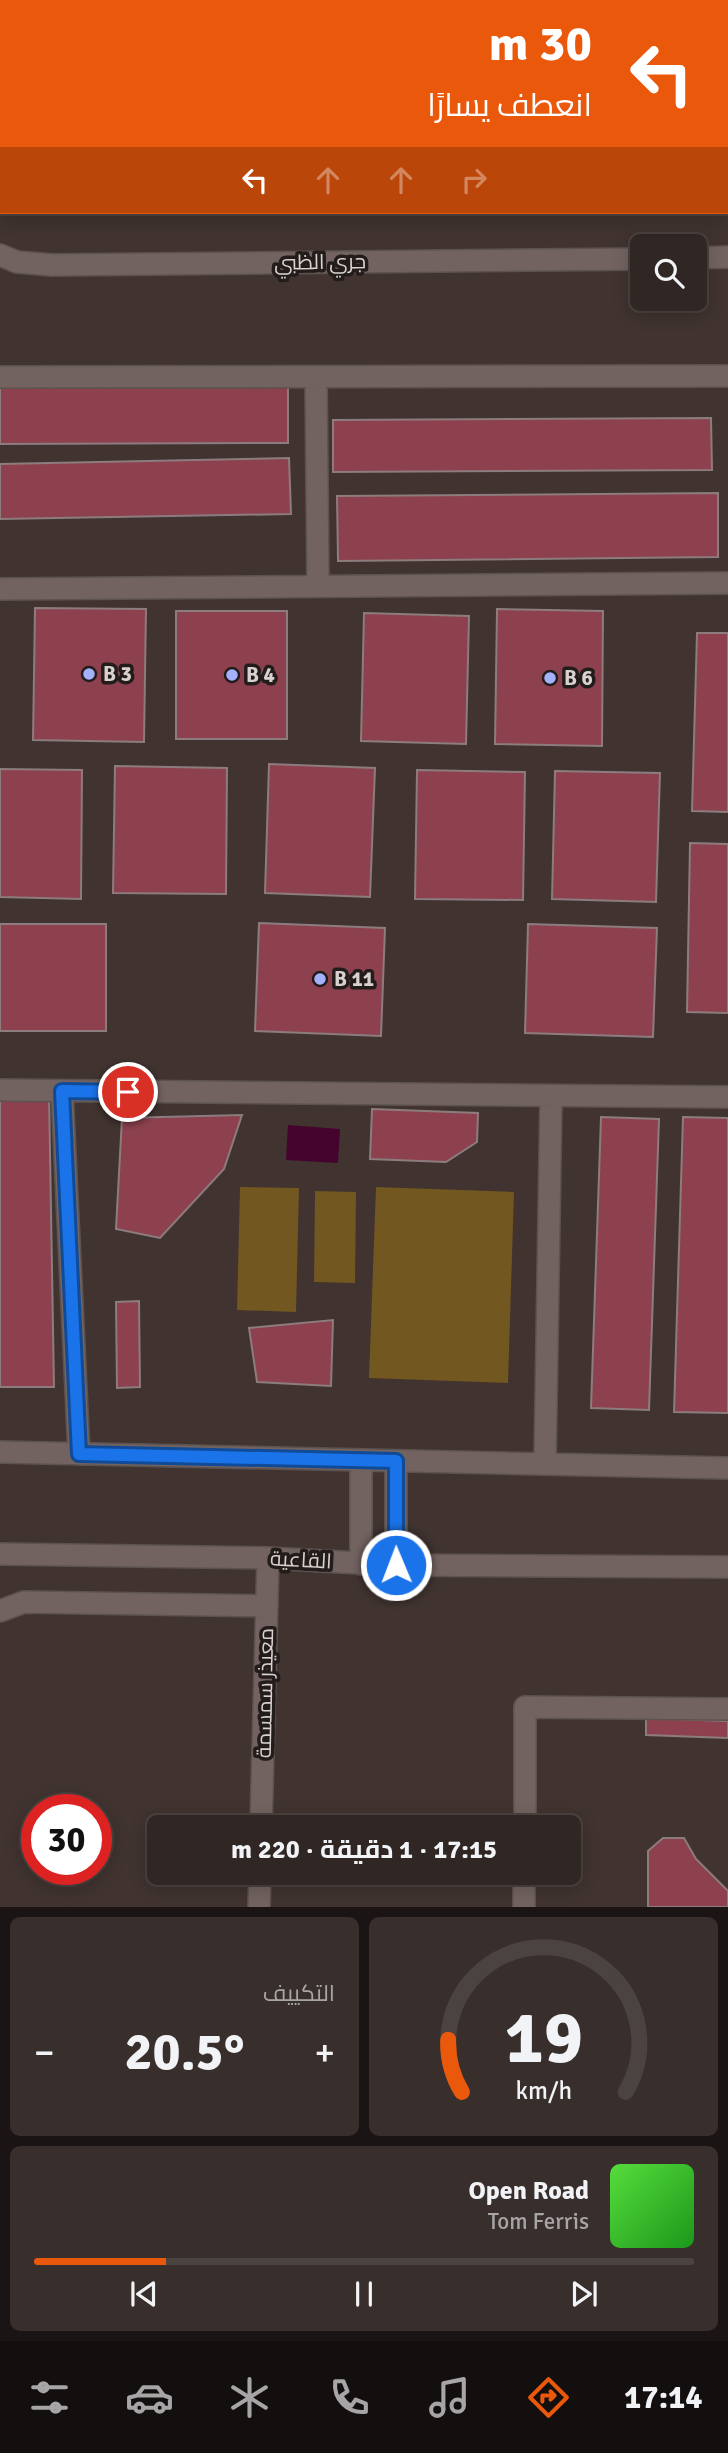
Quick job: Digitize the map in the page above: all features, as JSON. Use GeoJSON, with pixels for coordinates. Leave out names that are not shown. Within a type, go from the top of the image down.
{"type":"FeatureCollection","features":[{"type":"Feature","properties":{"kind":"street","name":"جري الظبي"},"geometry":{"type":"LineString","coordinates":[[0,255],[17,262],[52,265],[630,258]]}},
{"type":"Feature","properties":{"kind":"street"},"geometry":{"type":"LineString","coordinates":[[707,258],[728,257]]}},
{"type":"Feature","properties":{"kind":"street"},"geometry":{"type":"LineString","coordinates":[[0,377],[728,376]]}},
{"type":"Feature","properties":{"kind":"street"},"geometry":{"type":"LineString","coordinates":[[316,377],[318,586]]}},
{"type":"Feature","properties":{"kind":"street"},"geometry":{"type":"LineString","coordinates":[[0,589],[728,583]]}},
{"type":"Feature","properties":{"kind":"street"},"geometry":{"type":"LineString","coordinates":[[0,1090],[728,1097]]}},
{"type":"Feature","properties":{"kind":"street"},"geometry":{"type":"LineString","coordinates":[[62,1091],[79,1454]]}},
{"type":"Feature","properties":{"kind":"street"},"geometry":{"type":"LineString","coordinates":[[545,1464],[551,1096]]}},
{"type":"Feature","properties":{"kind":"street"},"geometry":{"type":"LineString","coordinates":[[0,1452],[728,1468]]}},
{"type":"Feature","properties":{"kind":"street"},"geometry":{"type":"LineString","coordinates":[[361,1460],[361,1564]]}},
{"type":"Feature","properties":{"kind":"street"},"geometry":{"type":"LineString","coordinates":[[396,1461],[396,1565]]}},
{"type":"Feature","properties":{"kind":"street","name":"القاعية"},"geometry":{"type":"LineString","coordinates":[[0,1554],[268,1558],[396,1565],[728,1567]]}},
{"type":"Feature","properties":{"kind":"street","name":"معيذر سمسمة"},"geometry":{"type":"LineString","coordinates":[[261,1815],[268,1558]]}},
{"type":"Feature","properties":{"kind":"street"},"geometry":{"type":"LineString","coordinates":[[0,1611],[24,1602],[267,1606]]}},
{"type":"Feature","properties":{"kind":"street"},"geometry":{"type":"LineString","coordinates":[[525,1815],[525,1707],[728,1709]]}},
{"type":"Feature","properties":{"kind":"street"},"geometry":{"type":"LineString","coordinates":[[259,1907],[260,1885]]}},
{"type":"Feature","properties":{"kind":"street"},"geometry":{"type":"LineString","coordinates":[[524,1885],[524,1907]]}},
{"type":"Feature","properties":{"kind":"shaded area"},"geometry":{"type":"Polygon","coordinates":[[[288,1125],[340,1129],[338,1163],[286,1160],[288,1125]]]}},
{"type":"Feature","properties":{"kind":"shaded area"},"geometry":{"type":"Polygon","coordinates":[[[240,1187],[299,1188],[296,1312],[237,1310],[240,1187]]]}},
{"type":"Feature","properties":{"kind":"shaded area"},"geometry":{"type":"Polygon","coordinates":[[[376,1187],[514,1192],[508,1383],[369,1378],[376,1187]]]}},
{"type":"Feature","properties":{"kind":"shaded area"},"geometry":{"type":"Polygon","coordinates":[[[315,1191],[356,1192],[355,1283],[314,1282],[315,1191]]]}},
{"type":"Feature","properties":{"kind":"building"},"geometry":{"type":"Polygon","coordinates":[[[0,386],[288,386],[288,443],[0,444],[0,386]]]}},
{"type":"Feature","properties":{"kind":"building"},"geometry":{"type":"Polygon","coordinates":[[[711,418],[712,470],[333,472],[333,420],[711,418]]]}},
{"type":"Feature","properties":{"kind":"building"},"geometry":{"type":"Polygon","coordinates":[[[289,458],[291,514],[0,519],[0,464],[289,458]]]}},
{"type":"Feature","properties":{"kind":"building"},"geometry":{"type":"Polygon","coordinates":[[[718,493],[718,557],[338,561],[337,496],[718,493]]]}},
{"type":"Feature","properties":{"kind":"building","name":"B 3"},"geometry":{"type":"Polygon","coordinates":[[[35,608],[146,609],[144,742],[33,740],[35,608]]]}},
{"type":"Feature","properties":{"kind":"building","name":"B 6"},"geometry":{"type":"Polygon","coordinates":[[[497,609],[603,611],[602,746],[495,744],[497,609]]]}},
{"type":"Feature","properties":{"kind":"building","name":"B 4"},"geometry":{"type":"Polygon","coordinates":[[[176,611],[287,611],[287,739],[176,739],[176,611]]]}},
{"type":"Feature","properties":{"kind":"building"},"geometry":{"type":"Polygon","coordinates":[[[364,613],[469,616],[466,744],[361,741],[364,613]]]}},
{"type":"Feature","properties":{"kind":"building"},"geometry":{"type":"Polygon","coordinates":[[[697,633],[728,633],[728,812],[692,811],[697,633]]]}},
{"type":"Feature","properties":{"kind":"building"},"geometry":{"type":"Polygon","coordinates":[[[269,764],[375,768],[370,897],[265,893],[269,764]]]}},
{"type":"Feature","properties":{"kind":"building"},"geometry":{"type":"Polygon","coordinates":[[[115,766],[227,768],[226,894],[113,893],[115,766]]]}},
{"type":"Feature","properties":{"kind":"building"},"geometry":{"type":"Polygon","coordinates":[[[0,769],[82,770],[81,899],[0,897],[0,769]]]}},
{"type":"Feature","properties":{"kind":"building"},"geometry":{"type":"Polygon","coordinates":[[[417,770],[525,772],[523,900],[415,899],[417,770]]]}},
{"type":"Feature","properties":{"kind":"building"},"geometry":{"type":"Polygon","coordinates":[[[555,771],[660,773],[656,902],[552,899],[555,771]]]}},
{"type":"Feature","properties":{"kind":"building"},"geometry":{"type":"Polygon","coordinates":[[[690,843],[728,844],[728,1013],[687,1012],[690,843]]]}},
{"type":"Feature","properties":{"kind":"building","name":"B 11"},"geometry":{"type":"Polygon","coordinates":[[[259,923],[385,928],[381,1036],[255,1031],[259,923]]]}},
{"type":"Feature","properties":{"kind":"building"},"geometry":{"type":"Polygon","coordinates":[[[0,924],[106,924],[106,1031],[0,1031],[0,924]]]}},
{"type":"Feature","properties":{"kind":"building"},"geometry":{"type":"Polygon","coordinates":[[[528,924],[657,928],[653,1037],[525,1033],[528,924]]]}},
{"type":"Feature","properties":{"kind":"building"},"geometry":{"type":"Polygon","coordinates":[[[49,1093],[54,1387],[0,1387],[0,1094],[49,1093]]]}},
{"type":"Feature","properties":{"kind":"building"},"geometry":{"type":"Polygon","coordinates":[[[372,1109],[478,1113],[477,1142],[446,1162],[370,1159],[372,1109]]]}},
{"type":"Feature","properties":{"kind":"building"},"geometry":{"type":"Polygon","coordinates":[[[242,1115],[224,1169],[160,1238],[116,1229],[122,1118],[242,1115]]]}},
{"type":"Feature","properties":{"kind":"building"},"geometry":{"type":"Polygon","coordinates":[[[601,1117],[659,1119],[649,1410],[591,1408],[601,1117]]]}},
{"type":"Feature","properties":{"kind":"building"},"geometry":{"type":"Polygon","coordinates":[[[683,1117],[728,1118],[728,1413],[674,1412],[683,1117]]]}},
{"type":"Feature","properties":{"kind":"building"},"geometry":{"type":"Polygon","coordinates":[[[139,1301],[140,1387],[117,1388],[116,1302],[139,1301]]]}},
{"type":"Feature","properties":{"kind":"building"},"geometry":{"type":"Polygon","coordinates":[[[333,1320],[331,1386],[257,1382],[249,1328],[333,1320]]]}},
{"type":"Feature","properties":{"kind":"building"},"geometry":{"type":"Polygon","coordinates":[[[646,1718],[728,1721],[728,1738],[646,1735],[646,1718]]]}},
{"type":"Feature","properties":{"kind":"building"},"geometry":{"type":"Polygon","coordinates":[[[663,1838],[684,1838],[696,1859],[728,1891],[728,1907],[648,1907],[648,1851],[663,1838]]]}},
{"type":"Feature","properties":{"kind":"place","name":"B 3"},"geometry":{"type":"Point","coordinates":[89,674]}},
{"type":"Feature","properties":{"kind":"place","name":"B 4"},"geometry":{"type":"Point","coordinates":[232,675]}},
{"type":"Feature","properties":{"kind":"place","name":"B 6"},"geometry":{"type":"Point","coordinates":[550,678]}},
{"type":"Feature","properties":{"kind":"place","name":"B 11"},"geometry":{"type":"Point","coordinates":[320,979]}},
{"type":"Feature","properties":{"kind":"route"},"geometry":{"type":"LineString","coordinates":[[128,1092],[62,1091],[79,1454],[396,1461],[396,1565]]}}]}
